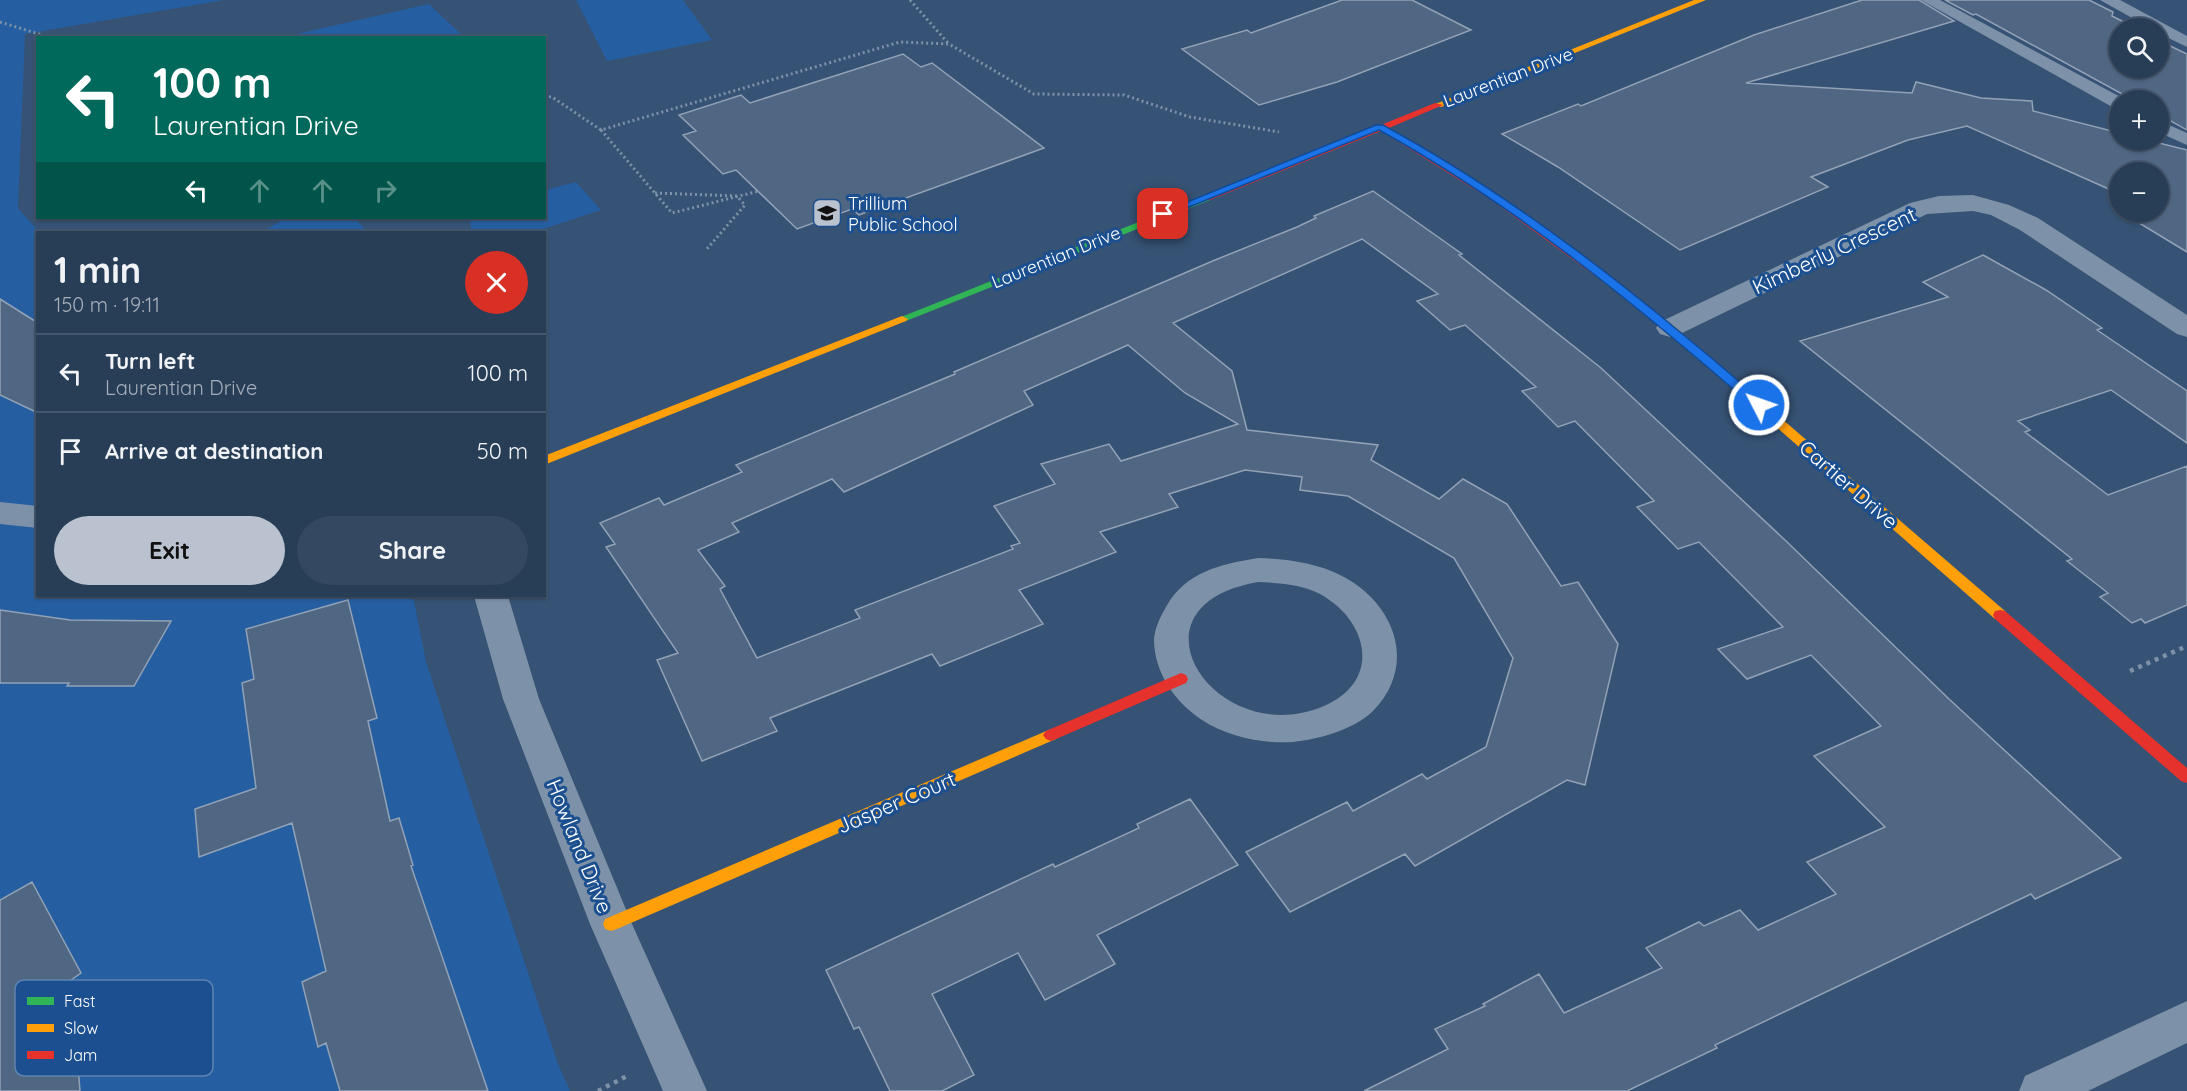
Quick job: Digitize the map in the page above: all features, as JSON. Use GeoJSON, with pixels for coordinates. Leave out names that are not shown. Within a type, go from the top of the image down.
{"type":"FeatureCollection","features":[{"type":"Feature","properties":{"kind":"street","name":"Laurentian Drive"},"geometry":{"type":"LineString","coordinates":[[546,460],[1702,0]]}},
{"type":"Feature","properties":{"kind":"street","name":"Cartier Drive"},"geometry":{"type":"LineString","coordinates":[[1380,127],[1421,149],[1563,245],[1670,328],[2187,777]]}},
{"type":"Feature","properties":{"kind":"street","name":"Kimberly Crescent"},"geometry":{"type":"LineString","coordinates":[[1670,328],[1919,208],[1939,204],[1973,203],[2000,210],[2030,224],[2187,328]]}},
{"type":"Feature","properties":{"kind":"street"},"geometry":{"type":"LineString","coordinates":[[0,513],[36,518]]}},
{"type":"Feature","properties":{"kind":"street"},"geometry":{"type":"LineString","coordinates":[[1258,570],[1294,572],[1311,576],[1342,591],[1369,616],[1381,642],[1382,657],[1374,684],[1356,706],[1326,722],[1295,728],[1257,726],[1238,721],[1205,704],[1181,680],[1172,659],[1171,632],[1182,606],[1196,591],[1224,576],[1258,570]]}},
{"type":"Feature","properties":{"kind":"street","name":"Howland Drive"},"geometry":{"type":"LineString","coordinates":[[491,597],[521,699],[611,924],[685,1091]]}},
{"type":"Feature","properties":{"kind":"street","name":"Jasper Court"},"geometry":{"type":"LineString","coordinates":[[611,924],[1181,680]]}},
{"type":"Feature","properties":{"kind":"street"},"geometry":{"type":"LineString","coordinates":[[2041,1091],[2187,1021]]}},
{"type":"Feature","properties":{"kind":"lane"},"geometry":{"type":"LineString","coordinates":[[1929,0],[2109,98]]}},
{"type":"Feature","properties":{"kind":"lane"},"geometry":{"type":"LineString","coordinates":[[2108,0],[2187,42]]}},
{"type":"Feature","properties":{"kind":"lane"},"geometry":{"type":"LineString","coordinates":[[2169,131],[2187,140]]}},
{"type":"Feature","properties":{"kind":"path"},"geometry":{"type":"LineString","coordinates":[[910,0],[949,44],[1034,94],[1124,95],[1190,117],[1282,132]]}},
{"type":"Feature","properties":{"kind":"path"},"geometry":{"type":"LineString","coordinates":[[0,22],[46,36]]}},
{"type":"Feature","properties":{"kind":"path"},"geometry":{"type":"LineString","coordinates":[[601,130],[900,42],[949,44]]}},
{"type":"Feature","properties":{"kind":"path"},"geometry":{"type":"LineString","coordinates":[[546,96],[552,97],[601,130],[672,213],[759,191]]}},
{"type":"Feature","properties":{"kind":"path"},"geometry":{"type":"LineString","coordinates":[[655,193],[737,196],[745,205],[706,250]]}},
{"type":"Feature","properties":{"kind":"path"},"geometry":{"type":"LineString","coordinates":[[2130,671],[2187,646]]}},
{"type":"Feature","properties":{"kind":"shaded area"},"geometry":{"type":"Polygon","coordinates":[[[0,0],[224,0],[25,34],[18,208],[38,231],[36,231],[36,597],[413,597],[426,662],[558,1064],[570,1091],[0,1091],[0,0]]]}},
{"type":"Feature","properties":{"kind":"shaded area"},"geometry":{"type":"Polygon","coordinates":[[[576,0],[683,0],[712,40],[607,61],[576,0]]]}},
{"type":"Feature","properties":{"kind":"shaded area"},"geometry":{"type":"Polygon","coordinates":[[[429,4],[463,36],[287,36],[429,4]]]}},
{"type":"Feature","properties":{"kind":"shaded area"},"geometry":{"type":"Polygon","coordinates":[[[576,182],[601,210],[537,231],[471,230],[470,219],[546,219],[546,190],[576,182]]]}},
{"type":"Feature","properties":{"kind":"shaded area"},"geometry":{"type":"Polygon","coordinates":[[[285,219],[355,219],[367,231],[263,231],[285,219]]]}},
{"type":"Feature","properties":{"kind":"building"},"geometry":{"type":"Polygon","coordinates":[[[1342,0],[1412,0],[1471,30],[1337,82],[1259,105],[1182,49],[1247,30],[1251,33],[1342,0]]]}},
{"type":"Feature","properties":{"kind":"building"},"geometry":{"type":"Polygon","coordinates":[[[1862,0],[1919,0],[1954,21],[1746,83],[1912,93],[1916,82],[1981,98],[2032,101],[2033,111],[2109,130],[2109,150],[2169,150],[2169,146],[2187,150],[2187,252],[2138,222],[2169,222],[2169,162],[2109,162],[2109,189],[1967,126],[1908,140],[1811,177],[1828,187],[1680,250],[1558,167],[1502,134],[1578,104],[1581,106],[1754,35],[1862,0]]]}},
{"type":"Feature","properties":{"kind":"building"},"geometry":{"type":"Polygon","coordinates":[[[1945,0],[2089,0],[2113,12],[2112,16],[2116,18],[2109,18],[2109,78],[2169,78],[2169,45],[2187,54],[2187,130],[2169,120],[2169,90],[2115,90],[1976,14],[1973,15],[1945,0]]]}},
{"type":"Feature","properties":{"kind":"building"},"geometry":{"type":"Polygon","coordinates":[[[903,54],[921,67],[932,63],[1044,148],[859,215],[852,209],[797,229],[736,170],[723,174],[683,135],[696,131],[679,115],[741,95],[750,103],[903,54]]]}},
{"type":"Feature","properties":{"kind":"building"},"geometry":{"type":"Polygon","coordinates":[[[1373,191],[1462,254],[1459,255],[1601,368],[1786,541],[1949,699],[2121,858],[2035,899],[2031,894],[1715,1045],[1717,1048],[1627,1091],[1364,1091],[1448,1049],[1435,1029],[1485,1006],[1483,1004],[1539,974],[1564,1013],[1662,968],[1646,948],[1699,922],[1704,926],[1740,910],[1758,930],[1836,894],[1807,862],[1885,827],[1814,756],[1881,726],[1811,655],[1747,679],[1718,649],[1783,627],[1699,542],[1678,549],[1637,507],[1654,501],[1575,421],[1558,427],[1522,391],[1536,387],[1465,325],[1450,330],[1417,301],[1438,294],[1362,239],[1173,323],[1232,371],[1247,430],[1378,445],[1371,460],[1439,499],[1463,479],[1507,504],[1561,586],[1578,582],[1618,644],[1585,785],[1567,780],[1415,866],[1405,854],[1290,912],[1246,852],[1347,802],[1353,811],[1422,774],[1427,779],[1486,747],[1513,658],[1454,558],[1348,496],[1300,490],[1302,477],[1245,470],[1169,494],[1178,507],[1100,532],[1116,552],[1019,590],[1043,624],[940,666],[932,654],[770,718],[777,731],[702,761],[657,660],[678,653],[606,547],[615,544],[600,523],[659,498],[664,505],[742,472],[736,465],[1297,227],[1316,218],[1314,216],[1373,191]],[[1128,345],[1024,391],[1033,405],[844,492],[832,479],[732,523],[739,532],[698,550],[725,586],[720,589],[757,658],[860,618],[855,610],[1013,549],[1011,546],[1020,543],[994,506],[1055,484],[1041,464],[1109,444],[1121,461],[1238,424],[1185,393],[1128,345]]]}},
{"type":"Feature","properties":{"kind":"building"},"geometry":{"type":"Polygon","coordinates":[[[1983,255],[2046,290],[2102,328],[2097,330],[2187,391],[2187,443],[2111,390],[2018,421],[2030,430],[2025,432],[2108,495],[2187,466],[2187,605],[2145,623],[2141,619],[2132,623],[2100,597],[2108,593],[2067,561],[2072,559],[1800,341],[1948,297],[1923,282],[1983,255]]]}},
{"type":"Feature","properties":{"kind":"building"},"geometry":{"type":"Polygon","coordinates":[[[0,299],[36,322],[36,412],[0,395],[0,299]]]}},
{"type":"Feature","properties":{"kind":"building"},"geometry":{"type":"Polygon","coordinates":[[[348,600],[377,718],[368,721],[390,821],[399,818],[413,865],[411,866],[488,1091],[340,1091],[326,1043],[318,1047],[302,982],[326,971],[292,823],[199,857],[195,809],[256,788],[242,683],[254,679],[246,629],[348,600]]]}},
{"type":"Feature","properties":{"kind":"building"},"geometry":{"type":"Polygon","coordinates":[[[0,610],[70,620],[171,621],[134,686],[0,683],[0,610]]]}},
{"type":"Feature","properties":{"kind":"building"},"geometry":{"type":"Polygon","coordinates":[[[1190,799],[1238,865],[1097,935],[1115,964],[1045,1000],[1018,953],[932,994],[974,1075],[942,1091],[890,1091],[859,1027],[854,1029],[826,970],[1053,864],[1055,867],[1139,828],[1137,824],[1190,799]]]}},
{"type":"Feature","properties":{"kind":"building"},"geometry":{"type":"Polygon","coordinates":[[[32,882],[81,973],[71,980],[15,980],[15,1076],[79,1076],[80,1091],[0,1091],[0,900],[32,882]]]}},
{"type":"Feature","properties":{"kind":"traffic: fast"},"geometry":{"type":"LineString","coordinates":[[902,319],[1206,198]]}},
{"type":"Feature","properties":{"kind":"traffic: slow"},"geometry":{"type":"LineString","coordinates":[[1438,105],[1702,0]]}},
{"type":"Feature","properties":{"kind":"traffic: slow"},"geometry":{"type":"LineString","coordinates":[[1601,275],[1670,328],[2000,615]]}},
{"type":"Feature","properties":{"kind":"traffic: slow"},"geometry":{"type":"LineString","coordinates":[[546,460],[902,319]]}},
{"type":"Feature","properties":{"kind":"traffic: slow"},"geometry":{"type":"LineString","coordinates":[[611,924],[1051,735]]}},
{"type":"Feature","properties":{"kind":"traffic: jam"},"geometry":{"type":"LineString","coordinates":[[1206,198],[1438,105]]}},
{"type":"Feature","properties":{"kind":"traffic: jam"},"geometry":{"type":"LineString","coordinates":[[1380,127],[1438,160],[1494,196],[1601,275]]}},
{"type":"Feature","properties":{"kind":"traffic: jam"},"geometry":{"type":"LineString","coordinates":[[2000,615],[2187,777]]}},
{"type":"Feature","properties":{"kind":"traffic: jam"},"geometry":{"type":"LineString","coordinates":[[1051,735],[1181,679]]}},
{"type":"Feature","properties":{"kind":"place","name":"Trillium Public School"},"geometry":{"type":"Point","coordinates":[827,213]}},
{"type":"Feature","properties":{"kind":"route"},"geometry":{"type":"LineString","coordinates":[[1163,214],[1380,127],[1421,149],[1563,245],[1670,328],[1759,405]]}}]}
